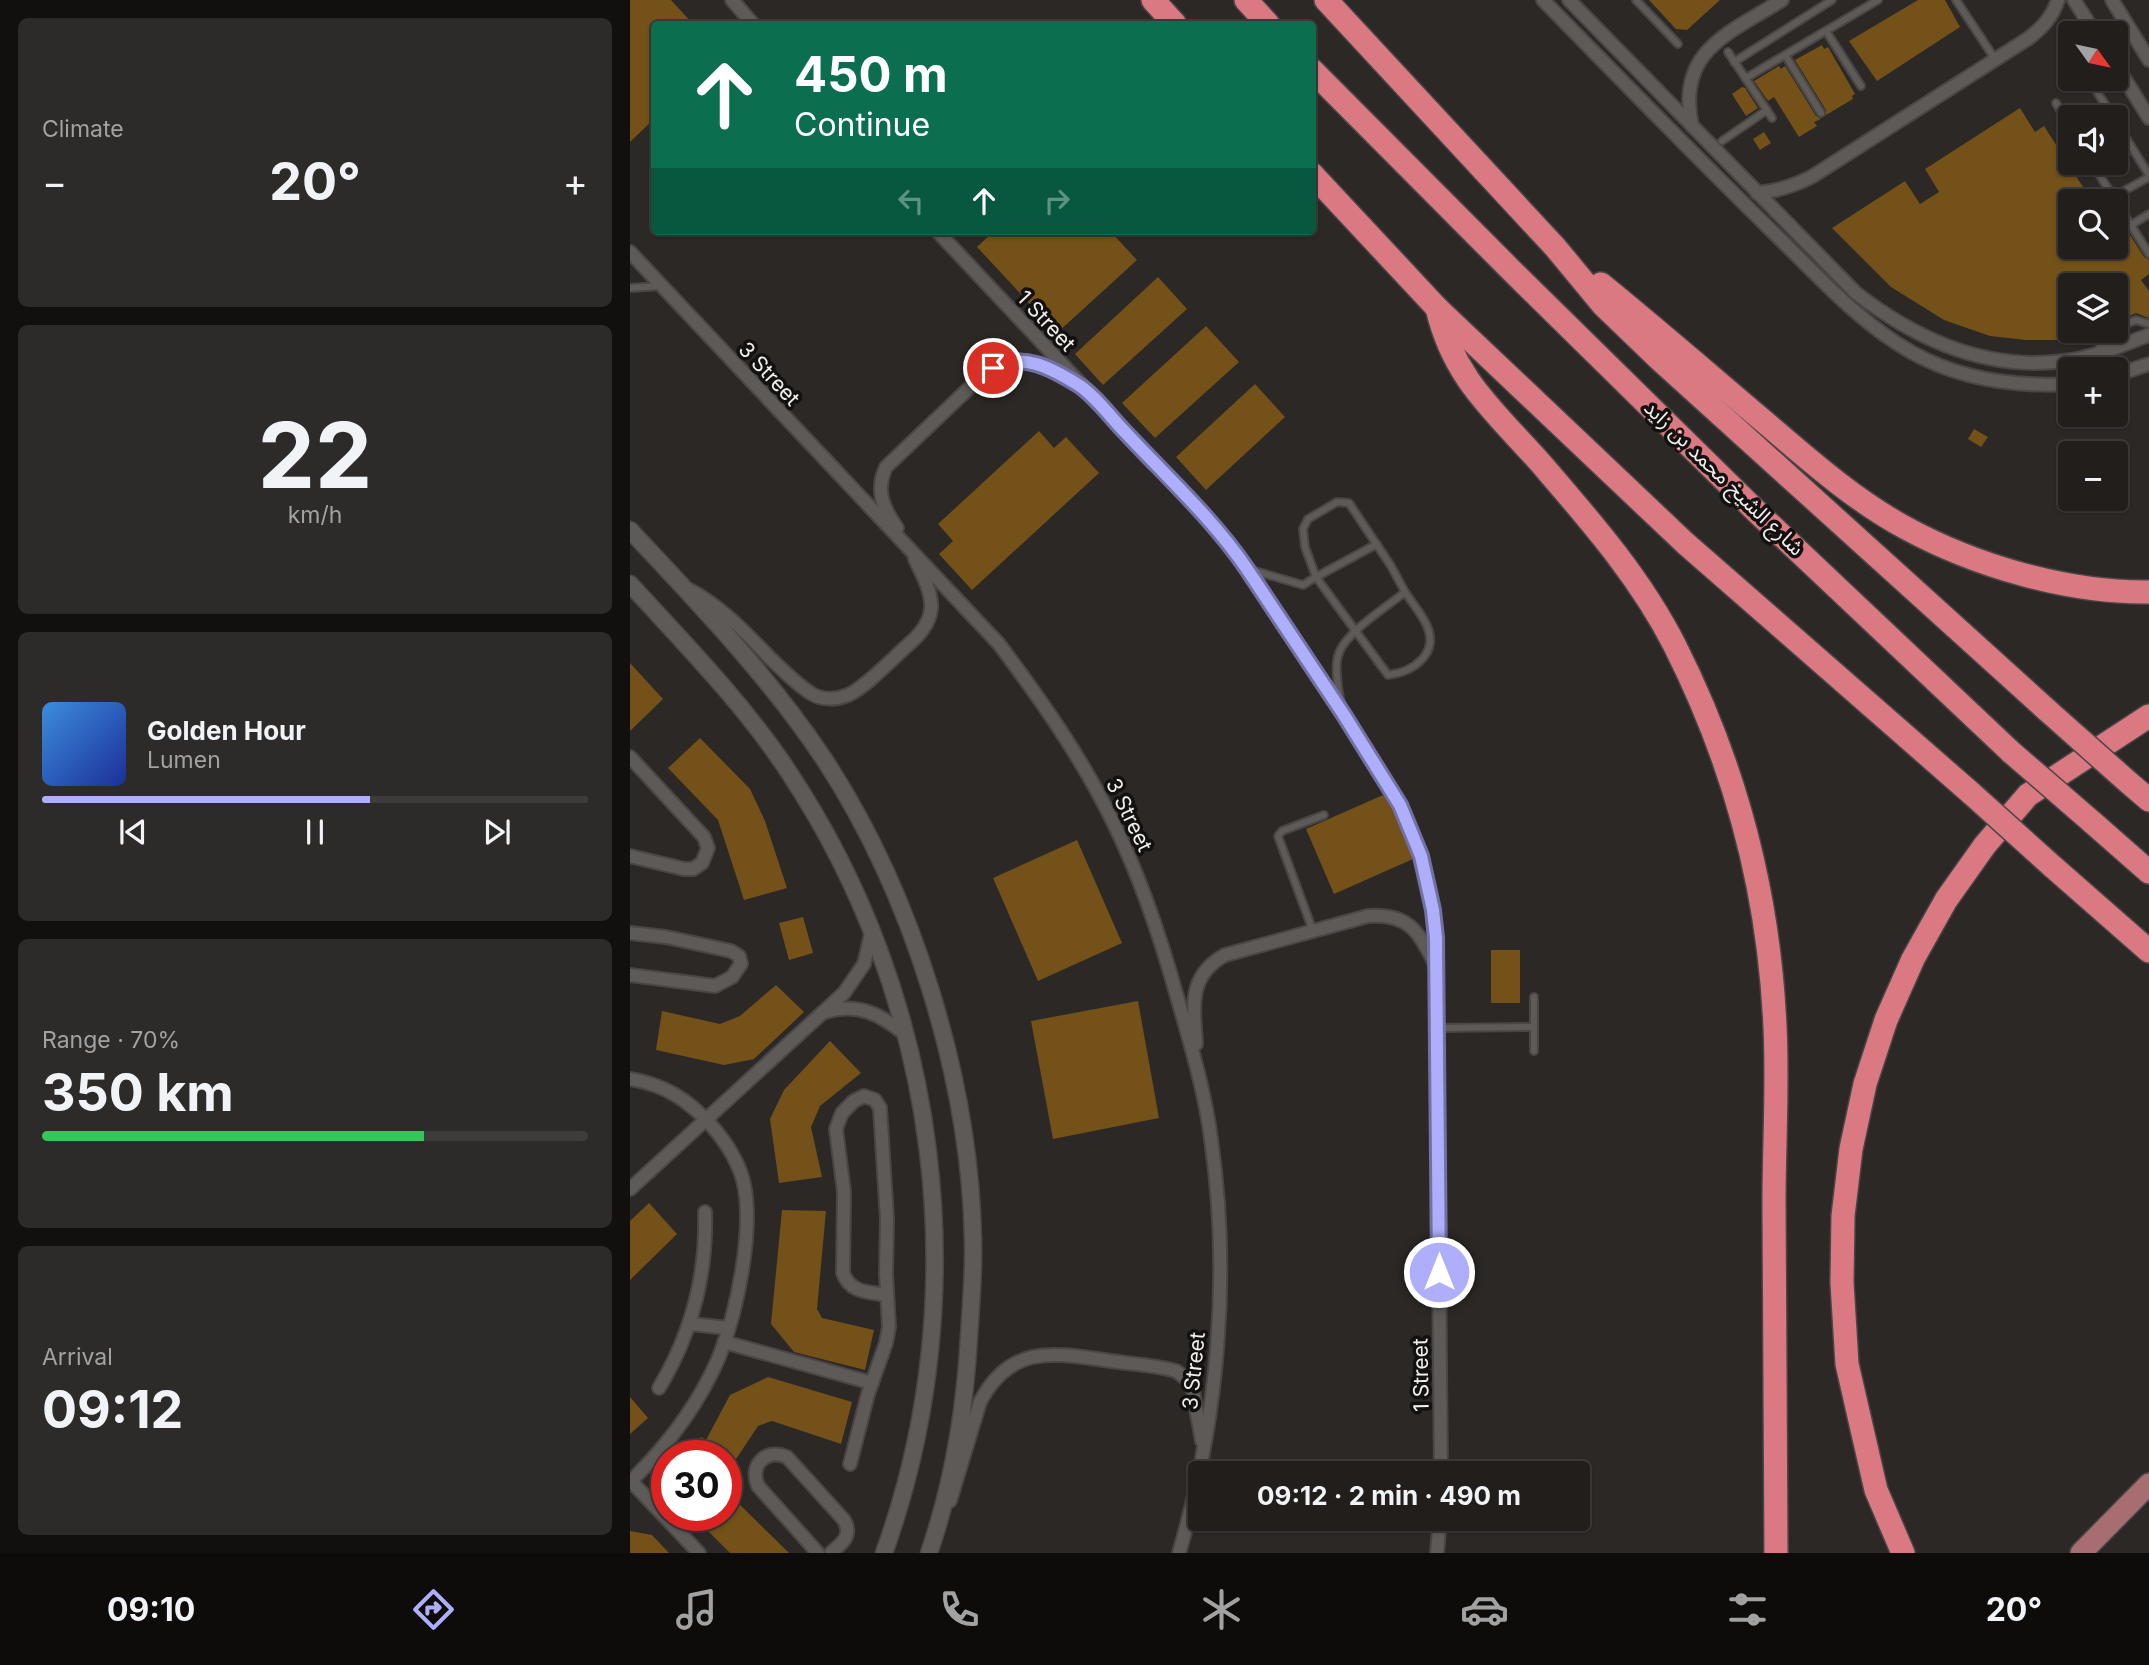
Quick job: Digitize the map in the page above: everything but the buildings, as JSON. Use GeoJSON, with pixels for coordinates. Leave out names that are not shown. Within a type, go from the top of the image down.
{"type":"FeatureCollection","features":[{"type":"Feature","properties":{"kind":"highway"},"geometry":{"type":"LineString","coordinates":[[1153,0],[1172,21]]}},
{"type":"Feature","properties":{"kind":"highway"},"geometry":{"type":"LineString","coordinates":[[1246,0],[1265,21]]}},
{"type":"Feature","properties":{"kind":"highway"},"geometry":{"type":"LineString","coordinates":[[1326,0],[1555,247],[1603,305],[1658,358],[2149,800]]}},
{"type":"Feature","properties":{"kind":"highway","name":"شارع الشيخ محمد بن زايد"},"geometry":{"type":"LineString","coordinates":[[1316,75],[1758,513],[2011,752],[2149,872]]}},
{"type":"Feature","properties":{"kind":"highway"},"geometry":{"type":"LineString","coordinates":[[1316,178],[1437,308],[1685,543],[2149,951]]}},
{"type":"Feature","properties":{"kind":"highway"},"geometry":{"type":"LineString","coordinates":[[1555,247],[1807,458],[1853,494],[1903,526],[1952,550],[2012,572],[2074,584],[2149,592]]}},
{"type":"Feature","properties":{"kind":"highway"},"geometry":{"type":"LineString","coordinates":[[1437,308],[1447,345],[1465,379],[1612,548],[1655,611],[1674,644],[1707,718],[1749,840],[1767,931],[1775,1030],[1776,1553]]}},
{"type":"Feature","properties":{"kind":"highway"},"geometry":{"type":"LineString","coordinates":[[1903,1553],[1876,1490],[1847,1364],[1842,1283],[1843,1216],[1851,1149],[1865,1084],[1886,1020],[1913,959],[1946,900],[1984,845],[2028,794],[2149,716]]}},
{"type":"Feature","properties":{"kind":"main road"},"geometry":{"type":"LineString","coordinates":[[2081,1553],[2149,1484]]}},
{"type":"Feature","properties":{"kind":"street"},"geometry":{"type":"LineString","coordinates":[[732,0],[750,21]]}},
{"type":"Feature","properties":{"kind":"street"},"geometry":{"type":"LineString","coordinates":[[1543,0],[1695,157],[1881,333],[1912,353],[1947,368],[2014,383],[2058,384]]}},
{"type":"Feature","properties":{"kind":"street"},"geometry":{"type":"LineString","coordinates":[[1569,0],[1856,293],[1891,319],[1939,345],[1982,357],[2026,363],[2071,360],[2149,335]]}},
{"type":"Feature","properties":{"kind":"street"},"geometry":{"type":"LineString","coordinates":[[1692,126],[1688,95],[1689,84],[1697,64],[1707,50],[1720,39],[1782,0]]}},
{"type":"Feature","properties":{"kind":"street"},"geometry":{"type":"LineString","coordinates":[[1757,193],[1796,186],[1813,176],[2043,27],[2058,0]]}},
{"type":"Feature","properties":{"kind":"street"},"geometry":{"type":"LineString","coordinates":[[2074,0],[2087,21]]}},
{"type":"Feature","properties":{"kind":"street"},"geometry":{"type":"LineString","coordinates":[[2112,0],[2149,60]]}},
{"type":"Feature","properties":{"kind":"street"},"geometry":{"type":"LineString","coordinates":[[2128,84],[2149,118]]}},
{"type":"Feature","properties":{"kind":"street","name":"1 Street"},"geometry":{"type":"LineString","coordinates":[[941,235],[1188,498],[1235,552],[1344,715],[1400,805],[1421,856],[1433,910],[1436,966],[1441,1461]]}},
{"type":"Feature","properties":{"kind":"street","name":"3 Street"},"geometry":{"type":"LineString","coordinates":[[630,253],[999,644],[1068,743],[1112,820],[1153,919],[1197,1066],[1212,1140],[1219,1258],[1216,1357],[1204,1452],[1179,1553]]}},
{"type":"Feature","properties":{"kind":"street"},"geometry":{"type":"LineString","coordinates":[[684,586],[729,616],[810,693],[825,698],[840,697],[855,691],[918,636],[928,623],[932,600],[910,548],[881,499],[881,483],[891,461],[986,372],[1000,363],[1017,360],[1033,362],[1080,385]]}},
{"type":"Feature","properties":{"kind":"street"},"geometry":{"type":"LineString","coordinates":[[2128,372],[2149,364]]}},
{"type":"Feature","properties":{"kind":"street"},"geometry":{"type":"LineString","coordinates":[[630,530],[684,586],[780,697],[825,761],[881,863],[912,935],[951,1069],[960,1111],[969,1178],[973,1240],[968,1363],[959,1436],[931,1548]]}},
{"type":"Feature","properties":{"kind":"street"},"geometry":{"type":"LineString","coordinates":[[630,584],[738,704],[788,770],[830,839],[872,930],[906,1035],[923,1115],[933,1195],[936,1250],[934,1318],[927,1383],[915,1447],[905,1489],[884,1553]]}},
{"type":"Feature","properties":{"kind":"street"},"geometry":{"type":"LineString","coordinates":[[630,856],[689,870],[702,863],[708,848],[704,838],[632,761]]}},
{"type":"Feature","properties":{"kind":"street"},"geometry":{"type":"LineString","coordinates":[[1197,1066],[1195,993],[1208,967],[1225,956],[1368,916],[1394,917],[1416,930],[1424,940],[1436,966]]}},
{"type":"Feature","properties":{"kind":"street"},"geometry":{"type":"LineString","coordinates":[[630,1189],[844,993],[859,974],[868,953],[872,930]]}},
{"type":"Feature","properties":{"kind":"street"},"geometry":{"type":"LineString","coordinates":[[630,933],[666,937],[732,951],[739,956],[741,964],[732,977],[715,986],[630,975]]}},
{"type":"Feature","properties":{"kind":"street"},"geometry":{"type":"LineString","coordinates":[[825,1012],[846,1007],[865,1010],[883,1017],[906,1035]]}},
{"type":"Feature","properties":{"kind":"street"},"geometry":{"type":"LineString","coordinates":[[630,1079],[658,1085],[690,1104],[728,1146],[736,1161],[746,1194],[738,1291],[724,1342],[712,1372],[669,1439],[630,1481],[699,1553]]}},
{"type":"Feature","properties":{"kind":"street"},"geometry":{"type":"LineString","coordinates":[[850,1464],[886,1343],[889,1311],[880,1108],[874,1100],[864,1096],[854,1101],[842,1114],[836,1129],[844,1192],[843,1273],[848,1283],[857,1289],[887,1295]]}},
{"type":"Feature","properties":{"kind":"street"},"geometry":{"type":"LineString","coordinates":[[659,1388],[691,1324],[705,1259],[705,1212]]}},
{"type":"Feature","properties":{"kind":"street"},"geometry":{"type":"LineString","coordinates":[[691,1324],[728,1328]]}},
{"type":"Feature","properties":{"kind":"street"},"geometry":{"type":"LineString","coordinates":[[724,1342],[872,1383]]}},
{"type":"Feature","properties":{"kind":"street"},"geometry":{"type":"LineString","coordinates":[[931,1548],[958,1482],[980,1402],[998,1375],[1026,1358],[1042,1354],[1065,1355],[1175,1371],[1192,1387],[1204,1452]]}},
{"type":"Feature","properties":{"kind":"street"},"geometry":{"type":"LineString","coordinates":[[818,1553],[758,1486],[755,1469],[765,1456],[776,1453],[787,1457],[844,1520],[847,1536],[831,1553]]}},
{"type":"Feature","properties":{"kind":"street"},"geometry":{"type":"LineString","coordinates":[[1437,1553],[1439,1531]]}},
{"type":"Feature","properties":{"kind":"lane"},"geometry":{"type":"LineString","coordinates":[[1636,0],[1678,44]]}},
{"type":"Feature","properties":{"kind":"lane"},"geometry":{"type":"LineString","coordinates":[[1734,62],[1832,0]]}},
{"type":"Feature","properties":{"kind":"lane"},"geometry":{"type":"LineString","coordinates":[[1745,78],[1878,0]]}},
{"type":"Feature","properties":{"kind":"lane"},"geometry":{"type":"LineString","coordinates":[[1956,0],[1995,59]]}},
{"type":"Feature","properties":{"kind":"lane"},"geometry":{"type":"LineString","coordinates":[[1826,31],[1861,86]]}},
{"type":"Feature","properties":{"kind":"lane"},"geometry":{"type":"LineString","coordinates":[[1728,52],[1772,118]]}},
{"type":"Feature","properties":{"kind":"lane"},"geometry":{"type":"LineString","coordinates":[[1785,55],[1821,113]]}},
{"type":"Feature","properties":{"kind":"lane"},"geometry":{"type":"LineString","coordinates":[[1722,141],[1767,110]]}},
{"type":"Feature","properties":{"kind":"lane"},"geometry":{"type":"LineString","coordinates":[[2127,189],[2149,176],[2128,142]]}},
{"type":"Feature","properties":{"kind":"lane"},"geometry":{"type":"LineString","coordinates":[[2131,225],[2149,214]]}},
{"type":"Feature","properties":{"kind":"lane"},"geometry":{"type":"LineString","coordinates":[[2128,220],[2149,254]]}},
{"type":"Feature","properties":{"kind":"lane"},"geometry":{"type":"LineString","coordinates":[[631,286],[661,286]]}},
{"type":"Feature","properties":{"kind":"lane"},"geometry":{"type":"LineString","coordinates":[[2128,323],[2136,320],[2149,324]]}},
{"type":"Feature","properties":{"kind":"lane"},"geometry":{"type":"LineString","coordinates":[[2096,354],[2102,343]]}},
{"type":"Feature","properties":{"kind":"lane"},"geometry":{"type":"LineString","coordinates":[[1336,502],[1349,503],[1377,544],[1427,627],[1430,642],[1426,656],[1411,669],[1388,675],[1316,577],[1305,547],[1303,529],[1308,519],[1336,502]]}},
{"type":"Feature","properties":{"kind":"lane"},"geometry":{"type":"LineString","coordinates":[[1247,569],[1303,585],[1377,544]]}},
{"type":"Feature","properties":{"kind":"lane"},"geometry":{"type":"LineString","coordinates":[[1344,715],[1338,691],[1339,653],[1356,631],[1405,592]]}},
{"type":"Feature","properties":{"kind":"lane"},"geometry":{"type":"LineString","coordinates":[[1314,933],[1278,839],[1282,831],[1324,815]]}},
{"type":"Feature","properties":{"kind":"lane"},"geometry":{"type":"LineString","coordinates":[[1534,997],[1534,1051]]}},
{"type":"Feature","properties":{"kind":"lane"},"geometry":{"type":"LineString","coordinates":[[1437,1028],[1534,1027]]}},
{"type":"Feature","properties":{"kind":"route"},"geometry":{"type":"LineString","coordinates":[[993,368],[1008,361],[1025,360],[1080,385],[1188,498],[1247,569],[1400,805],[1421,856],[1436,938],[1439,1272]]}}]}
